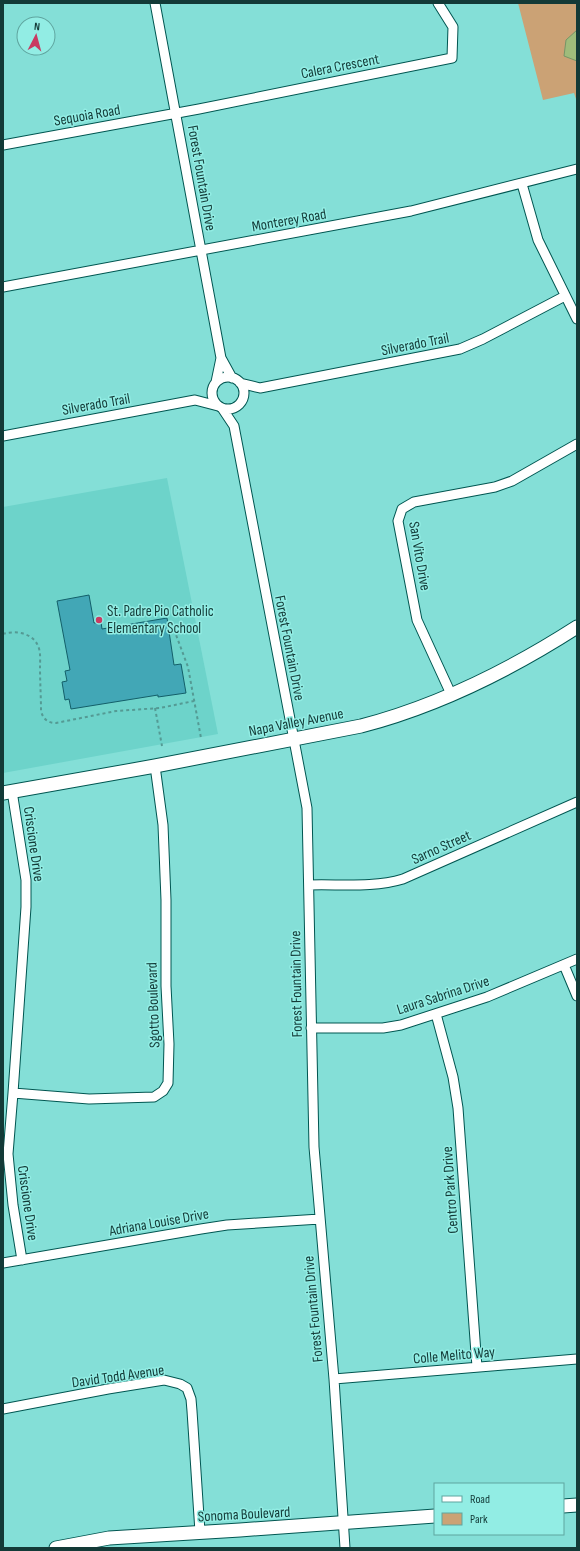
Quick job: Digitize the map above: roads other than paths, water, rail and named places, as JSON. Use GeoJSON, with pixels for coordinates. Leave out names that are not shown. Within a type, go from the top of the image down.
{"type":"FeatureCollection","features":[{"type":"Feature","properties":{"kind":"street","name":"Forest Fountain Drive"},"geometry":{"type":"LineString","coordinates":[[155,3],[221,358],[236,381]]}},
{"type":"Feature","properties":{"kind":"street","name":"Calera Crescent"},"geometry":{"type":"LineString","coordinates":[[176,113],[452,58],[453,27],[438,3]]}},
{"type":"Feature","properties":{"kind":"street","name":"Sequoia Road"},"geometry":{"type":"LineString","coordinates":[[3,145],[176,113]]}},
{"type":"Feature","properties":{"kind":"street","name":"Monterey Road"},"geometry":{"type":"LineString","coordinates":[[3,287],[411,211],[577,169]]}},
{"type":"Feature","properties":{"kind":"street"},"geometry":{"type":"LineString","coordinates":[[522,184],[538,240],[577,319]]}},
{"type":"Feature","properties":{"kind":"street","name":"Silverado Trail"},"geometry":{"type":"LineString","coordinates":[[240,402],[260,388],[460,350],[565,296]]}},
{"type":"Feature","properties":{"kind":"street","name":"Forest Fountain Drive"},"geometry":{"type":"LineString","coordinates":[[215,384],[221,358]]}},
{"type":"Feature","properties":{"kind":"street"},"geometry":{"type":"LineString","coordinates":[[225,378],[236,381],[243,392],[240,402],[231,409],[220,407],[212,397],[215,384],[225,378]]}},
{"type":"Feature","properties":{"kind":"street","name":"Silverado Trail"},"geometry":{"type":"LineString","coordinates":[[236,381],[260,388]]}},
{"type":"Feature","properties":{"kind":"street","name":"Silverado Trail"},"geometry":{"type":"LineString","coordinates":[[195,400],[215,384]]}},
{"type":"Feature","properties":{"kind":"street","name":"Silverado Trail"},"geometry":{"type":"LineString","coordinates":[[3,436],[195,400],[220,407]]}},
{"type":"Feature","properties":{"kind":"street","name":"Forest Fountain Drive"},"geometry":{"type":"LineString","coordinates":[[240,402],[234,426],[306,808],[314,1147],[334,1379],[345,1548]]}},
{"type":"Feature","properties":{"kind":"street","name":"Forest Fountain Drive"},"geometry":{"type":"LineString","coordinates":[[220,407],[234,426]]}},
{"type":"Feature","properties":{"kind":"street","name":"San Vito Drive"},"geometry":{"type":"LineString","coordinates":[[451,694],[417,620],[398,521],[402,509],[414,502],[495,487],[512,481],[577,444]]}},
{"type":"Feature","properties":{"kind":"street","name":"Napa Valley Avenue"},"geometry":{"type":"LineString","coordinates":[[8,792],[155,766],[383,721],[451,694],[526,659],[577,629]]}},
{"type":"Feature","properties":{"kind":"street","name":"Sgotto Boulevard"},"geometry":{"type":"LineString","coordinates":[[13,1093],[89,1099],[154,1097],[163,1091],[168,1083],[169,1044],[166,986],[164,825],[155,766]]}},
{"type":"Feature","properties":{"kind":"street","name":"Criscione Drive"},"geometry":{"type":"LineString","coordinates":[[8,792],[26,880],[26,907],[8,1154],[13,1205],[22,1260]]}},
{"type":"Feature","properties":{"kind":"street","name":"Sarno Street"},"geometry":{"type":"LineString","coordinates":[[309,885],[374,884],[389,883],[403,879],[577,802]]}},
{"type":"Feature","properties":{"kind":"street","name":"Laura Sabrina Drive"},"geometry":{"type":"LineString","coordinates":[[311,1028],[383,1028],[401,1024],[487,997],[577,959]]}},
{"type":"Feature","properties":{"kind":"street"},"geometry":{"type":"LineString","coordinates":[[564,965],[577,996]]}},
{"type":"Feature","properties":{"kind":"street","name":"Centro Park Drive"},"geometry":{"type":"LineString","coordinates":[[436,1014],[453,1078],[458,1108],[477,1367]]}},
{"type":"Feature","properties":{"kind":"street","name":"Adriana Louise Drive"},"geometry":{"type":"LineString","coordinates":[[3,1263],[227,1225],[320,1219]]}},
{"type":"Feature","properties":{"kind":"street","name":"Colle Melito Way"},"geometry":{"type":"LineString","coordinates":[[334,1379],[577,1359]]}},
{"type":"Feature","properties":{"kind":"street","name":"David Todd Avenue"},"geometry":{"type":"LineString","coordinates":[[3,1409],[164,1380],[180,1384],[187,1388],[192,1411],[200,1532]]}},
{"type":"Feature","properties":{"kind":"street"},"geometry":{"type":"LineString","coordinates":[[564,1506],[577,1505]]}},
{"type":"Feature","properties":{"kind":"street","name":"Sonoma Boulevard"},"geometry":{"type":"LineString","coordinates":[[56,1548],[109,1538],[434,1516]]}},
{"type":"Feature","properties":{"kind":"place","name":"St. Padre Pio Catholic Elementary School"},"geometry":{"type":"Point","coordinates":[99,620]}}]}
